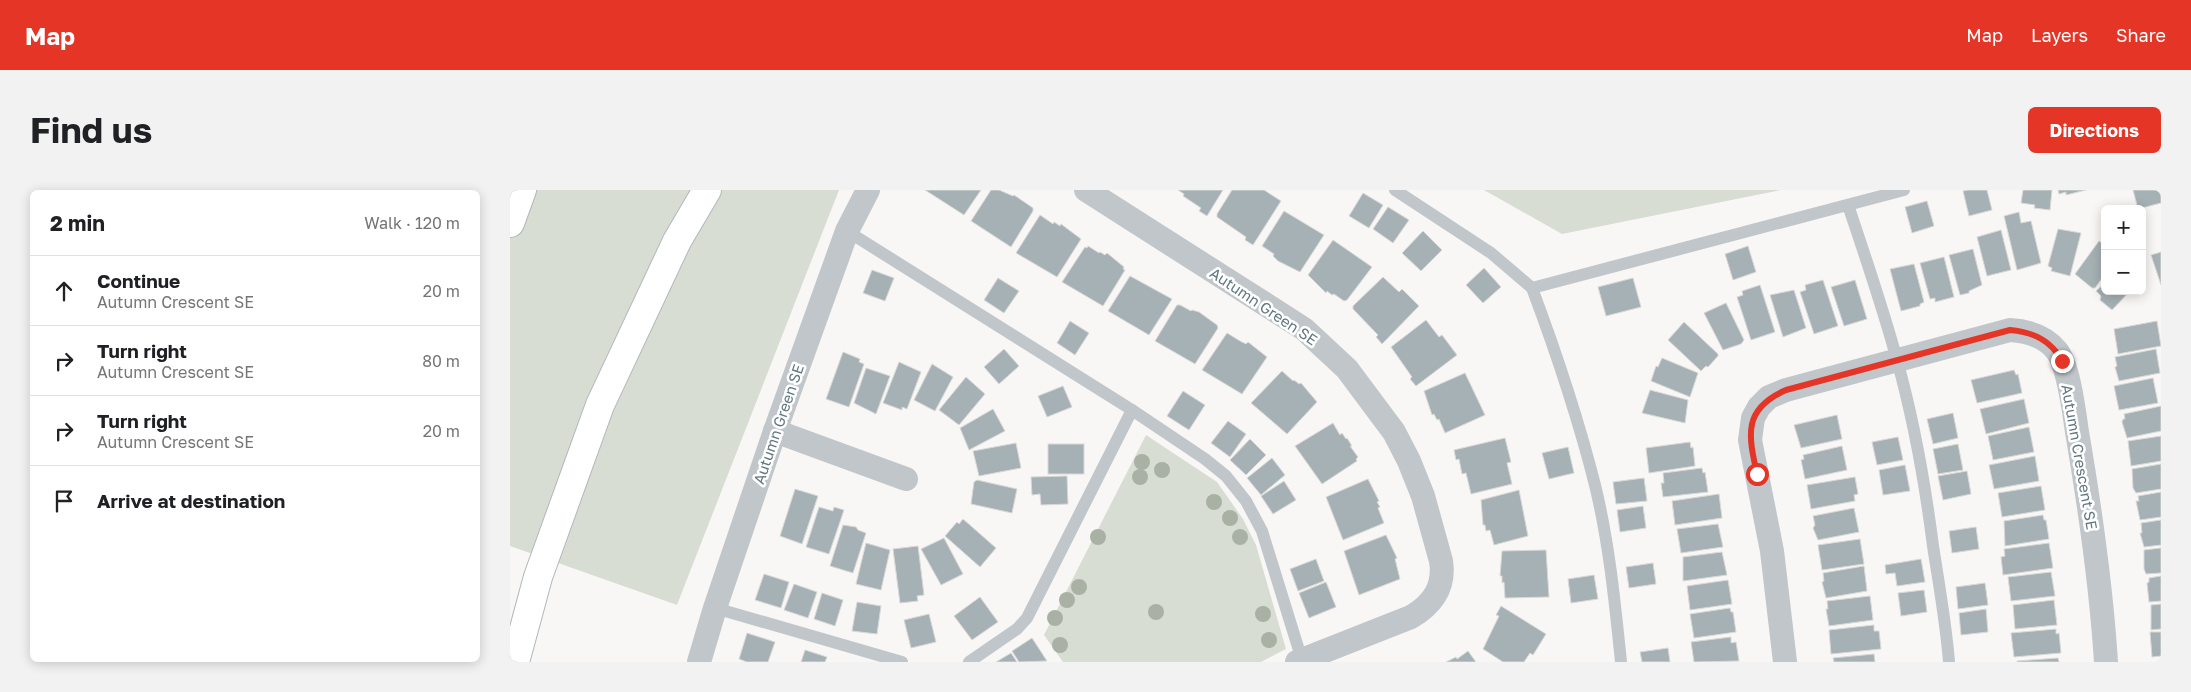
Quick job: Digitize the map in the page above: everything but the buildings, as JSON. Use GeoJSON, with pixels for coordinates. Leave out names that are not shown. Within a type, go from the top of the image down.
{"type":"FeatureCollection","features":[{"type":"Feature","properties":{"kind":"highway"},"geometry":{"type":"LineString","coordinates":[[510,223],[522,190]]}},
{"type":"Feature","properties":{"kind":"highway"},"geometry":{"type":"LineString","coordinates":[[515,662],[538,577],[600,406],[677,241],[707,190]]}},
{"type":"Feature","properties":{"kind":"street","name":"Autumn Green SE"},"geometry":{"type":"LineString","coordinates":[[699,662],[715,608],[775,431],[847,231],[868,190]]}},
{"type":"Feature","properties":{"kind":"street","name":"Autumn Green SE"},"geometry":{"type":"LineString","coordinates":[[1086,190],[1304,329],[1347,369],[1394,432],[1409,461],[1423,496],[1441,561],[1443,572],[1435,597],[1422,610],[1411,617],[1299,661]]}},
{"type":"Feature","properties":{"kind":"street","name":"Autumn Crescent SE"},"geometry":{"type":"LineString","coordinates":[[1785,662],[1772,551],[1750,440],[1753,418],[1759,407],[1769,397],[1786,390],[2010,330],[2024,331],[2037,335],[2057,352],[2072,396],[2098,561],[2106,662]]}},
{"type":"Feature","properties":{"kind":"street"},"geometry":{"type":"LineString","coordinates":[[775,431],[906,479]]}},
{"type":"Feature","properties":{"kind":"lane"},"geometry":{"type":"LineString","coordinates":[[1395,190],[1491,253],[1532,288],[1556,352],[1595,485],[1610,567],[1621,662]]}},
{"type":"Feature","properties":{"kind":"lane"},"geometry":{"type":"LineString","coordinates":[[1532,288],[1904,190]]}},
{"type":"Feature","properties":{"kind":"lane"},"geometry":{"type":"LineString","coordinates":[[1848,205],[1897,360],[1929,502],[1946,620],[1949,662]]}},
{"type":"Feature","properties":{"kind":"lane"},"geometry":{"type":"LineString","coordinates":[[847,231],[1132,410],[1205,458],[1226,476],[1246,501],[1262,531],[1299,661]]}},
{"type":"Feature","properties":{"kind":"lane"},"geometry":{"type":"LineString","coordinates":[[969,662],[1017,629],[1027,618],[1132,410]]}},
{"type":"Feature","properties":{"kind":"lane"},"geometry":{"type":"LineString","coordinates":[[715,608],[902,662]]}},
{"type":"Feature","properties":{"kind":"shaded area"},"geometry":{"type":"Polygon","coordinates":[[[510,190],[839,190],[677,605],[510,546],[510,190]]]}},
{"type":"Feature","properties":{"kind":"shaded area"},"geometry":{"type":"Polygon","coordinates":[[[1484,190],[1781,190],[1562,234],[1484,190]]]}},
{"type":"Feature","properties":{"kind":"shaded area"},"geometry":{"type":"Polygon","coordinates":[[[1146,435],[1217,482],[1243,519],[1256,545],[1286,649],[1261,662],[1063,662],[1044,635],[1146,435]]]}},
{"type":"Feature","properties":{"kind":"route"},"geometry":{"type":"LineString","coordinates":[[1757,474],[1750,440],[1753,418],[1759,407],[1769,397],[1786,390],[2010,330],[2024,331],[2037,335],[2057,352],[2062,361]]}}]}
